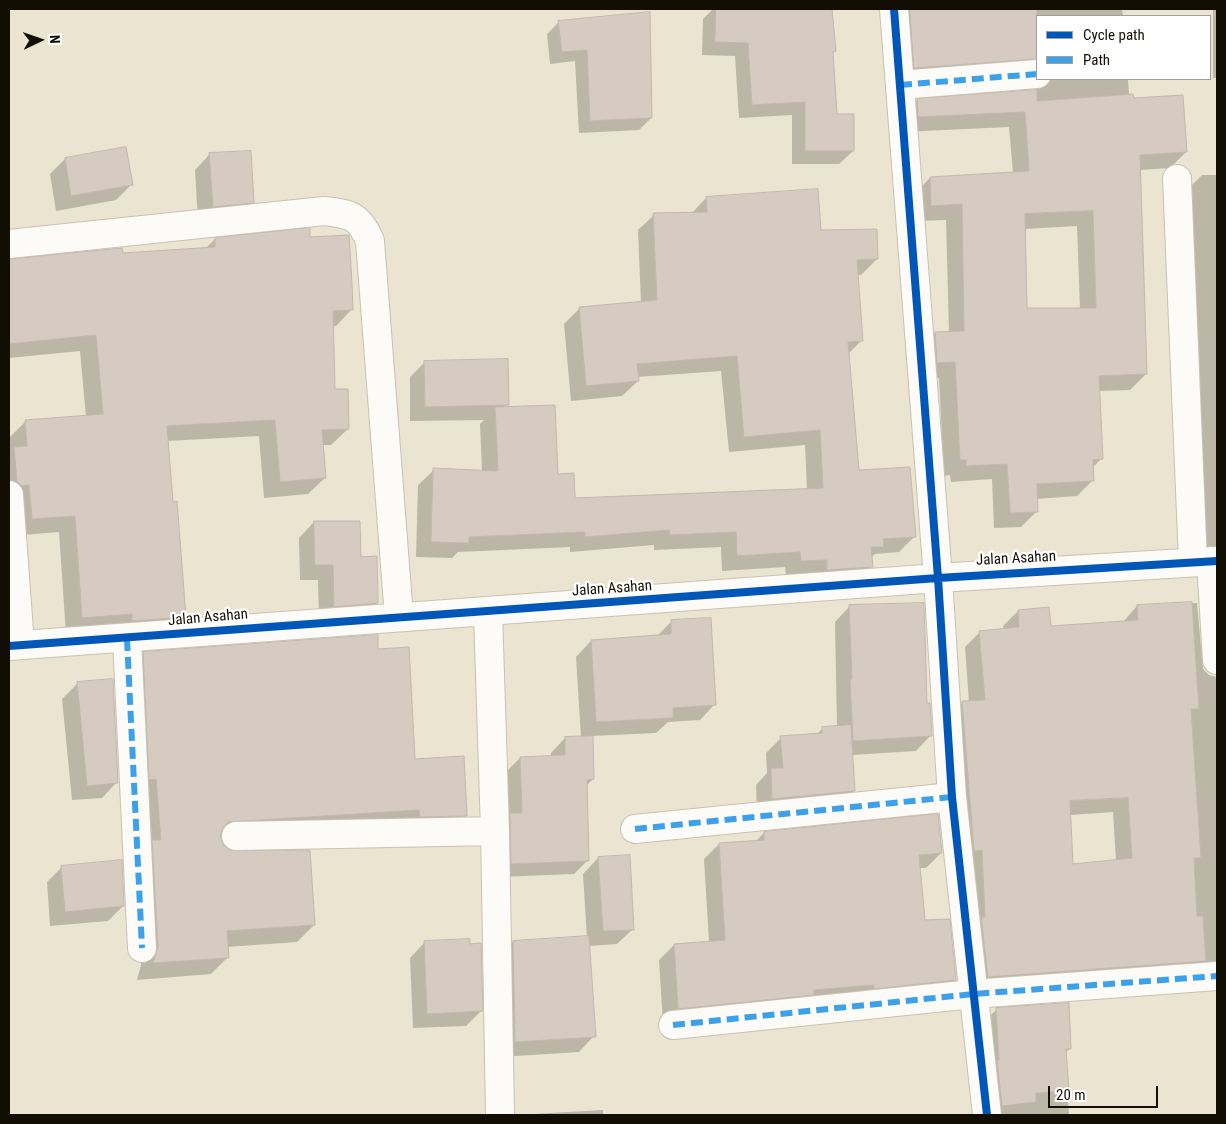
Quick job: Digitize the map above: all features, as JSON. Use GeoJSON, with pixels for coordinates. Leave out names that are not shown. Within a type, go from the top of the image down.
{"type":"FeatureCollection","features":[{"type":"Feature","properties":{"kind":"street"},"geometry":{"type":"LineString","coordinates":[[894,9],[938,578],[952,798],[987,1115]]}},
{"type":"Feature","properties":{"kind":"street"},"geometry":{"type":"LineString","coordinates":[[900,85],[1036,74]]}},
{"type":"Feature","properties":{"kind":"street"},"geometry":{"type":"LineString","coordinates":[[1178,179],[1207,562],[1217,660]]}},
{"type":"Feature","properties":{"kind":"street"},"geometry":{"type":"LineString","coordinates":[[9,244],[324,211],[349,214],[363,225],[370,241],[399,617]]}},
{"type":"Feature","properties":{"kind":"street"},"geometry":{"type":"LineString","coordinates":[[9,495],[15,646]]}},
{"type":"Feature","properties":{"kind":"street","name":"Jalan Asahan"},"geometry":{"type":"LineString","coordinates":[[15,646],[938,578],[1207,562]]}},
{"type":"Feature","properties":{"kind":"street"},"geometry":{"type":"LineString","coordinates":[[488,612],[495,831],[500,1115]]}},
{"type":"Feature","properties":{"kind":"street"},"geometry":{"type":"LineString","coordinates":[[126,639],[142,948]]}},
{"type":"Feature","properties":{"kind":"street"},"geometry":{"type":"LineString","coordinates":[[635,829],[952,798]]}},
{"type":"Feature","properties":{"kind":"street"},"geometry":{"type":"LineString","coordinates":[[236,836],[495,831]]}},
{"type":"Feature","properties":{"kind":"street"},"geometry":{"type":"LineString","coordinates":[[673,1025],[973,994],[1217,976]]}},
{"type":"Feature","properties":{"kind":"building"},"geometry":{"type":"Polygon","coordinates":[[[716,9],[832,9],[836,51],[833,52],[837,114],[854,114],[854,151],[805,151],[805,102],[752,105],[748,43],[715,42],[716,9]]]}},
{"type":"Feature","properties":{"kind":"building"},"geometry":{"type":"Polygon","coordinates":[[[910,9],[1037,9],[1036,59],[914,68],[910,9]]]}},
{"type":"Feature","properties":{"kind":"building"},"geometry":{"type":"Polygon","coordinates":[[[650,12],[652,118],[590,121],[587,50],[562,52],[558,21],[650,12]]]}},
{"type":"Feature","properties":{"kind":"building"},"geometry":{"type":"Polygon","coordinates":[[[1037,90],[1037,101],[1133,94],[1134,98],[1183,95],[1187,152],[1140,155],[1147,374],[1099,376],[1103,459],[1093,460],[1094,481],[1037,484],[1038,512],[1010,513],[1007,464],[966,466],[966,460],[960,460],[955,362],[937,363],[935,332],[964,331],[962,204],[931,206],[930,177],[1029,171],[1025,112],[918,117],[917,99],[1037,90]],[[1093,211],[1025,214],[1027,308],[1096,308],[1093,211]]]}},
{"type":"Feature","properties":{"kind":"building"},"geometry":{"type":"Polygon","coordinates":[[[126,147],[133,185],[71,196],[65,158],[126,147]]]}},
{"type":"Feature","properties":{"kind":"building"},"geometry":{"type":"Polygon","coordinates":[[[251,151],[254,203],[213,207],[209,153],[251,151]]]}},
{"type":"Feature","properties":{"kind":"building"},"geometry":{"type":"Polygon","coordinates":[[[818,189],[821,230],[877,229],[878,259],[857,260],[863,341],[848,342],[859,470],[910,467],[916,537],[883,539],[884,547],[871,547],[873,567],[827,570],[827,560],[801,561],[800,552],[737,556],[736,532],[670,535],[669,530],[585,537],[585,532],[469,537],[469,543],[431,542],[433,468],[498,471],[495,407],[555,405],[558,474],[574,473],[575,498],[823,488],[820,430],[744,437],[737,356],[637,364],[639,381],[586,386],[579,307],[657,300],[653,213],[707,212],[706,197],[818,189]]]}},
{"type":"Feature","properties":{"kind":"building"},"geometry":{"type":"Polygon","coordinates":[[[310,228],[310,237],[349,235],[353,310],[333,311],[335,389],[348,389],[349,429],[322,430],[326,478],[280,482],[275,420],[167,426],[173,502],[177,501],[186,617],[132,621],[132,614],[82,618],[75,516],[32,519],[29,485],[22,486],[17,482],[14,447],[27,446],[25,420],[103,414],[96,335],[9,344],[9,259],[122,248],[123,253],[215,247],[215,238],[310,228]]]}},
{"type":"Feature","properties":{"kind":"building"},"geometry":{"type":"Polygon","coordinates":[[[508,359],[509,405],[425,407],[424,361],[508,359]]]}},
{"type":"Feature","properties":{"kind":"building"},"geometry":{"type":"Polygon","coordinates":[[[314,521],[360,521],[361,557],[377,556],[378,603],[334,607],[333,565],[315,565],[314,521]]]}},
{"type":"Feature","properties":{"kind":"building"},"geometry":{"type":"Polygon","coordinates":[[[1192,602],[1199,709],[1191,709],[1201,858],[1194,858],[1197,916],[1203,916],[1206,961],[988,977],[981,917],[985,917],[982,850],[974,851],[962,701],[985,700],[979,631],[1019,627],[1018,610],[1049,607],[1051,626],[1138,620],[1137,605],[1192,602]],[[1128,798],[1070,801],[1073,864],[1132,858],[1128,798]]]}},
{"type":"Feature","properties":{"kind":"building"},"geometry":{"type":"Polygon","coordinates":[[[924,603],[927,703],[930,703],[932,736],[853,741],[849,605],[924,603]]]}},
{"type":"Feature","properties":{"kind":"building"},"geometry":{"type":"Polygon","coordinates":[[[711,618],[716,705],[673,708],[673,718],[596,722],[591,640],[671,634],[671,620],[711,618]]]}},
{"type":"Feature","properties":{"kind":"building"},"geometry":{"type":"Polygon","coordinates":[[[378,635],[378,649],[409,647],[415,759],[464,756],[467,816],[420,817],[419,810],[228,822],[222,829],[220,837],[223,844],[229,850],[310,850],[315,925],[227,931],[229,958],[153,963],[158,947],[152,840],[161,840],[156,779],[149,780],[143,652],[378,635]]]}},
{"type":"Feature","properties":{"kind":"building"},"geometry":{"type":"Polygon","coordinates":[[[113,679],[118,783],[87,786],[77,682],[113,679]]]}},
{"type":"Feature","properties":{"kind":"building"},"geometry":{"type":"Polygon","coordinates":[[[851,725],[855,791],[772,799],[771,768],[783,768],[780,736],[822,733],[822,727],[851,725]]]}},
{"type":"Feature","properties":{"kind":"building"},"geometry":{"type":"Polygon","coordinates":[[[593,736],[594,779],[587,780],[589,861],[511,864],[510,813],[522,813],[520,757],[565,755],[565,737],[593,736]]]}},
{"type":"Feature","properties":{"kind":"building"},"geometry":{"type":"Polygon","coordinates":[[[938,814],[942,853],[919,855],[925,920],[950,919],[956,980],[874,989],[874,985],[814,990],[814,995],[678,1009],[674,944],[725,940],[719,843],[764,840],[764,832],[938,814]]]}},
{"type":"Feature","properties":{"kind":"building"},"geometry":{"type":"Polygon","coordinates":[[[630,855],[634,930],[603,931],[598,857],[630,855]]]}},
{"type":"Feature","properties":{"kind":"building"},"geometry":{"type":"Polygon","coordinates":[[[122,860],[124,906],[65,912],[61,866],[122,860]]]}},
{"type":"Feature","properties":{"kind":"building"},"geometry":{"type":"Polygon","coordinates":[[[589,936],[596,1037],[515,1042],[513,941],[589,936]]]}},
{"type":"Feature","properties":{"kind":"building"},"geometry":{"type":"Polygon","coordinates":[[[470,939],[470,944],[481,943],[483,1011],[427,1014],[424,941],[470,939]]]}},
{"type":"Feature","properties":{"kind":"building"},"geometry":{"type":"Polygon","coordinates":[[[1069,1003],[1071,1049],[1066,1049],[1069,1091],[1036,1093],[1036,1102],[1002,1106],[997,1060],[999,1060],[996,1008],[1069,1003]]]}},
{"type":"Feature","properties":{"kind":"marked path"},"geometry":{"type":"LineString","coordinates":[[900,85],[1036,74]]}},
{"type":"Feature","properties":{"kind":"marked path"},"geometry":{"type":"LineString","coordinates":[[127,639],[142,948]]}},
{"type":"Feature","properties":{"kind":"marked path"},"geometry":{"type":"LineString","coordinates":[[635,829],[952,797]]}},
{"type":"Feature","properties":{"kind":"marked path"},"geometry":{"type":"LineString","coordinates":[[673,1025],[973,994],[1217,976]]}},
{"type":"Feature","properties":{"kind":"cycle path"},"geometry":{"type":"LineString","coordinates":[[894,9],[938,578],[952,797],[987,1115]]}},
{"type":"Feature","properties":{"kind":"cycle path"},"geometry":{"type":"LineString","coordinates":[[9,646],[938,578],[1217,561]]}}]}
